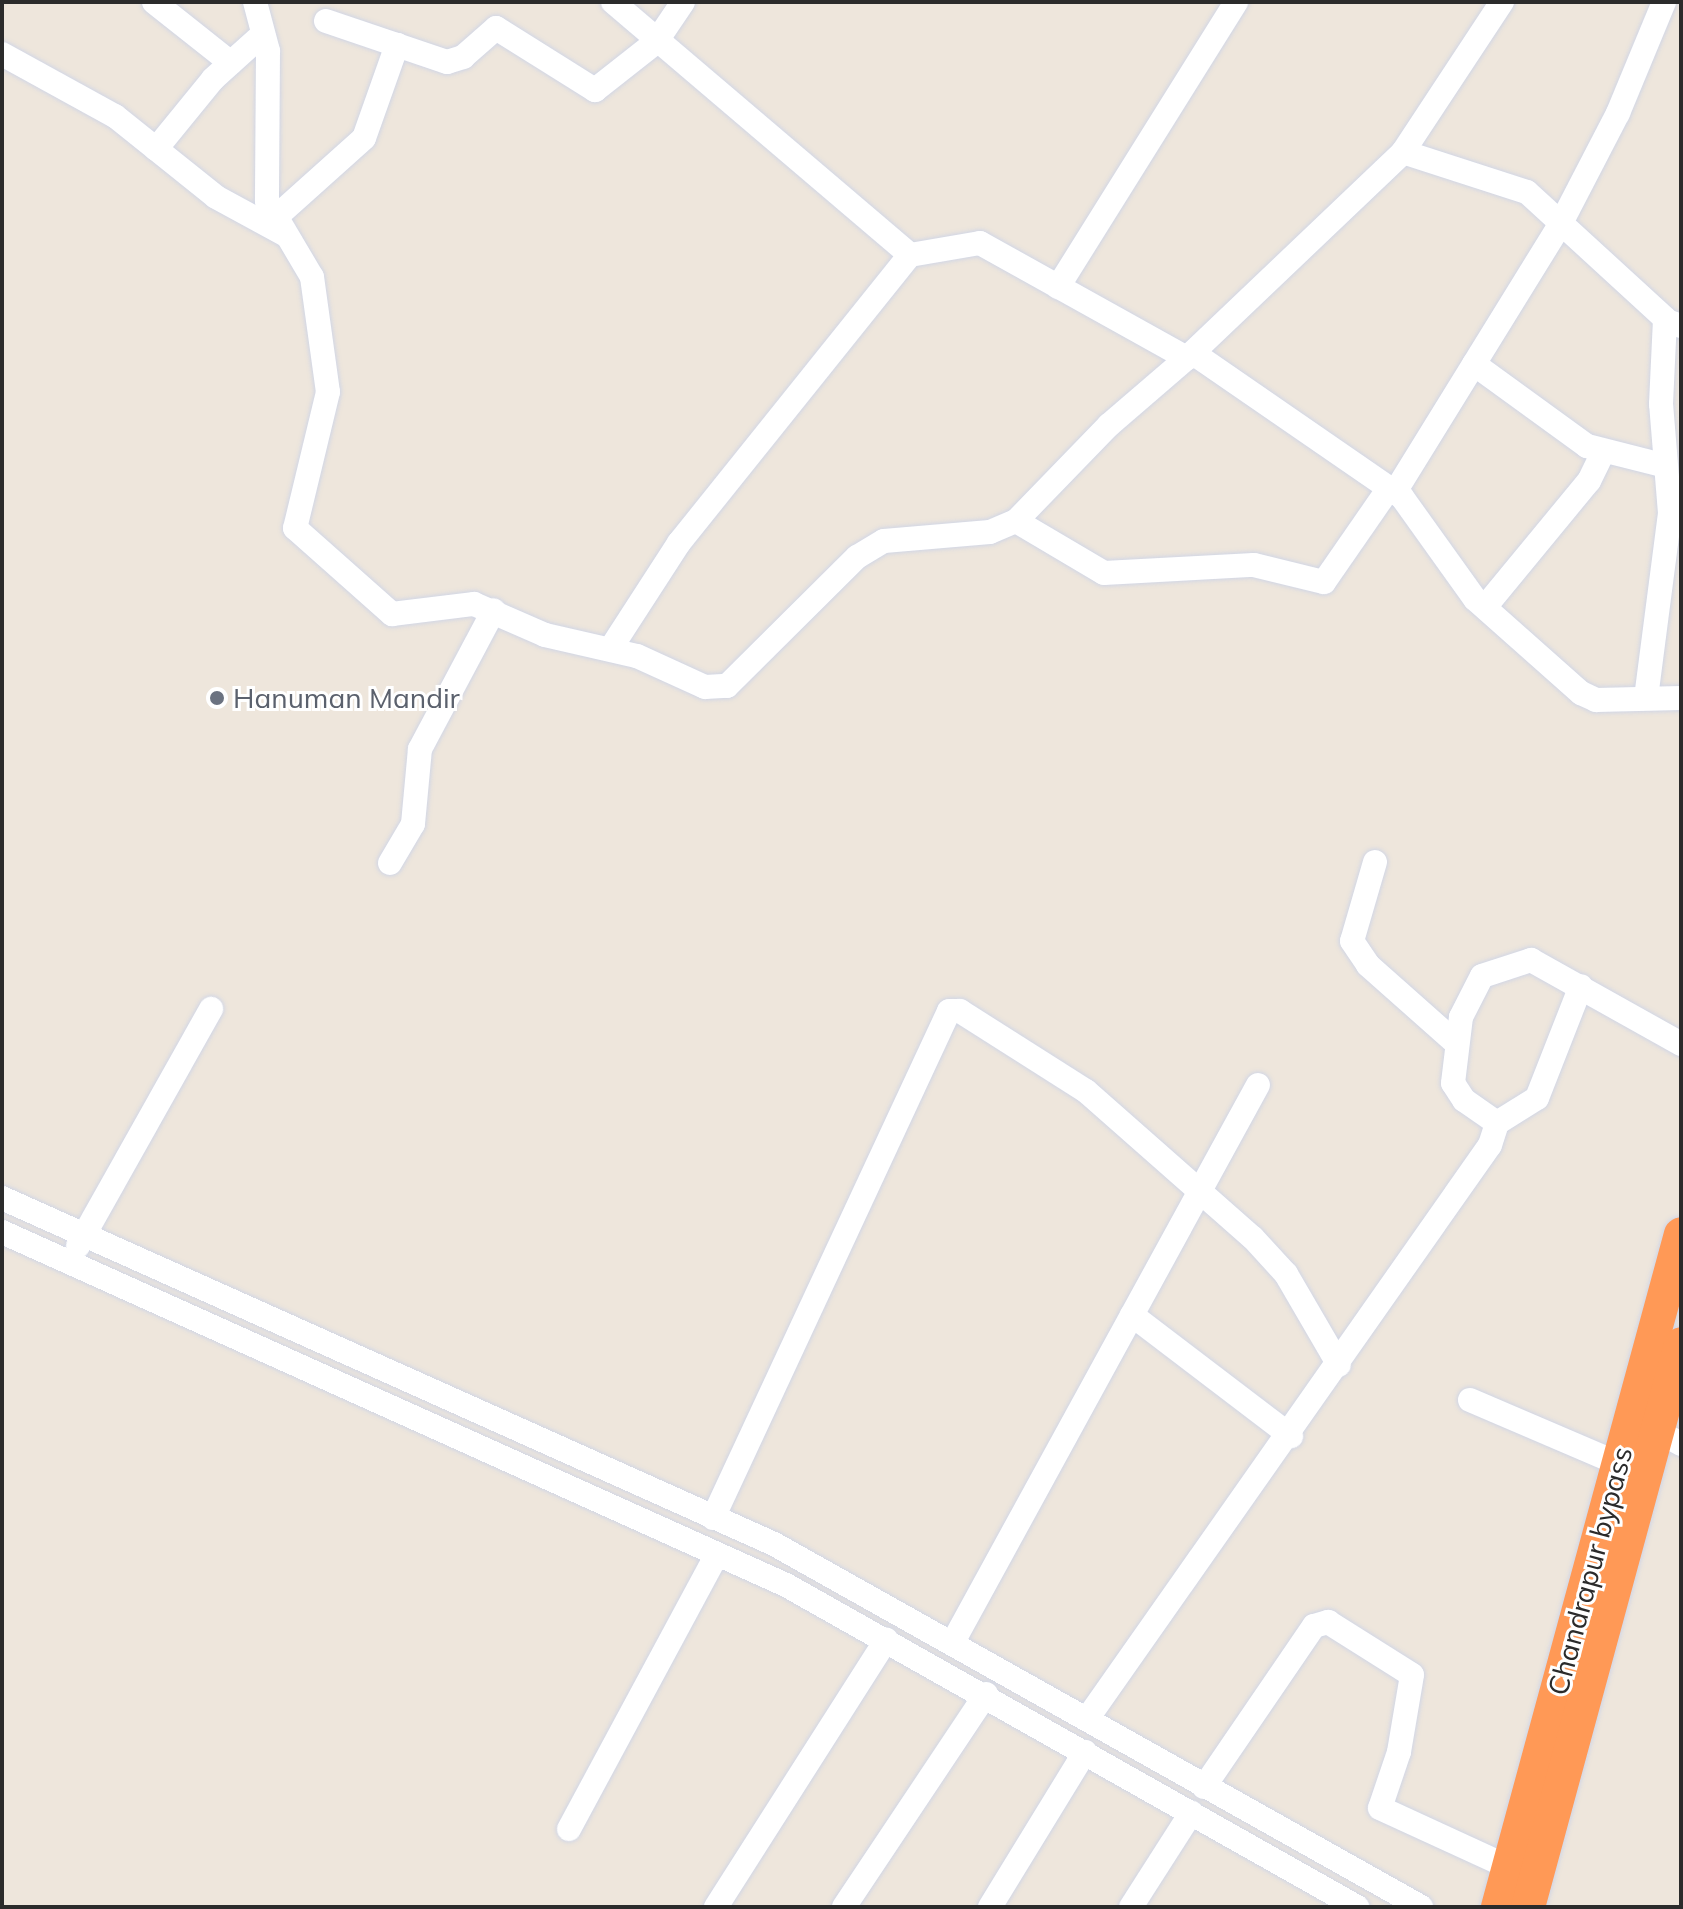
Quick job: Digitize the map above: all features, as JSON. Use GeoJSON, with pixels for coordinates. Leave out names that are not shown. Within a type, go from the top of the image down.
{"type":"FeatureCollection","features":[{"type":"Feature","properties":{"kind":"highway","name":"Chandrapur bypass"},"geometry":{"type":"LineString","coordinates":[[1498,1907],[1681,1234]]}},
{"type":"Feature","properties":{"kind":"highway","name":"Chandrapur bypass"},"geometry":{"type":"LineString","coordinates":[[1528,1907],[1668,1437],[1681,1344]]}},
{"type":"Feature","properties":{"kind":"street"},"geometry":{"type":"LineString","coordinates":[[154,2],[231,63]]}},
{"type":"Feature","properties":{"kind":"street"},"geometry":{"type":"LineString","coordinates":[[255,2],[263,34],[267,201],[312,277],[328,392],[295,528],[392,614],[474,604],[494,610],[545,635],[611,648],[705,687],[727,686],[857,557],[884,541],[990,532],[1016,521],[1109,425],[1190,356],[1403,152],[1502,2]]}},
{"type":"Feature","properties":{"kind":"street"},"geometry":{"type":"LineString","coordinates":[[613,2],[656,42],[910,255]]}},
{"type":"Feature","properties":{"kind":"street"},"geometry":{"type":"LineString","coordinates":[[326,21],[455,62],[496,28],[595,90],[656,42],[683,2]]}},
{"type":"Feature","properties":{"kind":"street"},"geometry":{"type":"LineString","coordinates":[[1058,287],[1236,2]]}},
{"type":"Feature","properties":{"kind":"street"},"geometry":{"type":"LineString","coordinates":[[1016,521],[1104,573],[1254,565],[1324,582],[1392,490],[1561,223],[1618,113],[1664,2]]}},
{"type":"Feature","properties":{"kind":"street"},"geometry":{"type":"LineString","coordinates":[[156,149],[231,63],[263,34]]}},
{"type":"Feature","properties":{"kind":"street"},"geometry":{"type":"LineString","coordinates":[[282,227],[364,138],[397,45]]}},
{"type":"Feature","properties":{"kind":"street"},"geometry":{"type":"LineString","coordinates":[[2,54],[76,92],[216,197],[282,227]]}},
{"type":"Feature","properties":{"kind":"street"},"geometry":{"type":"LineString","coordinates":[[1403,152],[1527,192],[1673,322],[1666,466],[1669,527],[1646,698]]}},
{"type":"Feature","properties":{"kind":"street"},"geometry":{"type":"LineString","coordinates":[[611,648],[679,543],[910,255],[980,243],[1190,356],[1392,490],[1485,607],[1588,697],[1681,698]]}},
{"type":"Feature","properties":{"kind":"street"},"geometry":{"type":"LineString","coordinates":[[1474,364],[1603,452],[1666,466]]}},
{"type":"Feature","properties":{"kind":"street"},"geometry":{"type":"LineString","coordinates":[[1485,607],[1589,481],[1603,452]]}},
{"type":"Feature","properties":{"kind":"street"},"geometry":{"type":"LineString","coordinates":[[390,863],[413,824],[420,749],[494,610]]}},
{"type":"Feature","properties":{"kind":"street"},"geometry":{"type":"LineString","coordinates":[[1375,862],[1352,941],[1368,965],[1456,1043]]}},
{"type":"Feature","properties":{"kind":"street"},"geometry":{"type":"LineString","coordinates":[[1497,1123],[1457,1093],[1456,1043],[1476,983],[1489,971],[1531,960],[1581,986],[1642,1027],[1681,1044]]}},
{"type":"Feature","properties":{"kind":"street"},"geometry":{"type":"LineString","coordinates":[[1087,1719],[1291,1436],[1490,1145],[1497,1123],[1537,1098],[1581,986]]}},
{"type":"Feature","properties":{"kind":"street"},"geometry":{"type":"LineString","coordinates":[[70,1263],[211,1009]]}},
{"type":"Feature","properties":{"kind":"street"},"geometry":{"type":"LineString","coordinates":[[713,1518],[949,1011],[960,1011],[1086,1091],[1199,1193],[1286,1274],[1339,1365]]}},
{"type":"Feature","properties":{"kind":"street"},"geometry":{"type":"LineString","coordinates":[[953,1642],[1258,1085]]}},
{"type":"Feature","properties":{"kind":"street"},"geometry":{"type":"LineString","coordinates":[[2,1198],[774,1544],[1421,1907]]}},
{"type":"Feature","properties":{"kind":"street"},"geometry":{"type":"LineString","coordinates":[[2,1232],[717,1554],[986,1694],[1357,1907]]}},
{"type":"Feature","properties":{"kind":"street"},"geometry":{"type":"LineString","coordinates":[[234,1339],[248,1308]]}},
{"type":"Feature","properties":{"kind":"street"},"geometry":{"type":"LineString","coordinates":[[1132,1315],[1291,1436]]}},
{"type":"Feature","properties":{"kind":"street"},"geometry":{"type":"LineString","coordinates":[[1470,1400],[1619,1464]]}},
{"type":"Feature","properties":{"kind":"street"},"geometry":{"type":"LineString","coordinates":[[569,1829],[717,1554]]}},
{"type":"Feature","properties":{"kind":"street"},"geometry":{"type":"LineString","coordinates":[[1204,1787],[1314,1626],[1328,1622],[1412,1675],[1399,1752],[1380,1808],[1508,1867]]}},
{"type":"Feature","properties":{"kind":"street"},"geometry":{"type":"LineString","coordinates":[[716,1907],[886,1640]]}},
{"type":"Feature","properties":{"kind":"street"},"geometry":{"type":"LineString","coordinates":[[844,1907],[986,1694]]}},
{"type":"Feature","properties":{"kind":"street"},"geometry":{"type":"LineString","coordinates":[[990,1907],[1085,1752]]}},
{"type":"Feature","properties":{"kind":"street"},"geometry":{"type":"LineString","coordinates":[[1131,1907],[1191,1813]]}},
{"type":"Feature","properties":{"kind":"place","name":"Hanuman Mandir"},"geometry":{"type":"Point","coordinates":[217,698]}}]}
